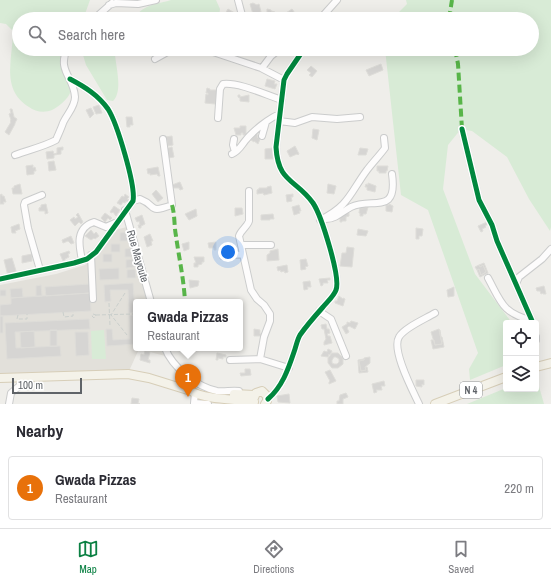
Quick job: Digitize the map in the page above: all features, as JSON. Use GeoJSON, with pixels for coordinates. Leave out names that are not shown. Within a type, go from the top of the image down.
{"type":"FeatureCollection","features":[{"type":"Feature","properties":{"kind":"main road"},"geometry":{"type":"LineString","coordinates":[[539,366],[551,363]]}},
{"type":"Feature","properties":{"kind":"main road"},"geometry":{"type":"LineString","coordinates":[[0,378],[128,374],[149,378],[228,402],[253,399],[260,391],[266,400]]}},
{"type":"Feature","properties":{"kind":"main road","name":"N 4"},"geometry":{"type":"LineString","coordinates":[[435,404],[503,378]]}},
{"type":"Feature","properties":{"kind":"main road"},"geometry":{"type":"LineString","coordinates":[[193,392],[253,399]]}},
{"type":"Feature","properties":{"kind":"street"},"geometry":{"type":"LineString","coordinates":[[102,12],[117,0]]}},
{"type":"Feature","properties":{"kind":"street"},"geometry":{"type":"LineString","coordinates":[[109,5],[116,3],[138,4],[156,0]]}},
{"type":"Feature","properties":{"kind":"street"},"geometry":{"type":"LineString","coordinates":[[238,0],[241,12]]}},
{"type":"Feature","properties":{"kind":"street"},"geometry":{"type":"LineString","coordinates":[[326,12],[337,0]]}},
{"type":"Feature","properties":{"kind":"street"},"geometry":{"type":"LineString","coordinates":[[15,155],[56,140],[63,122],[71,110],[75,97],[70,79],[64,70],[64,56]]}},
{"type":"Feature","properties":{"kind":"street"},"geometry":{"type":"LineString","coordinates":[[156,59],[160,56]]}},
{"type":"Feature","properties":{"kind":"street"},"geometry":{"type":"LineString","coordinates":[[225,56],[262,68],[284,80]]}},
{"type":"Feature","properties":{"kind":"street"},"geometry":{"type":"LineString","coordinates":[[262,68],[271,56]]}},
{"type":"Feature","properties":{"kind":"street"},"geometry":{"type":"LineString","coordinates":[[266,400],[271,391],[280,386],[289,368],[300,335],[334,295],[337,286],[334,267],[322,219],[311,201],[282,171],[277,156],[276,146],[284,80],[300,56]]}},
{"type":"Feature","properties":{"kind":"street"},"geometry":{"type":"LineString","coordinates":[[70,79],[98,97],[108,110],[118,134],[126,163],[133,191],[133,201]]}},
{"type":"Feature","properties":{"kind":"street"},"geometry":{"type":"LineString","coordinates":[[218,118],[220,89],[222,84],[244,87],[282,100]]}},
{"type":"Feature","properties":{"kind":"street"},"geometry":{"type":"LineString","coordinates":[[234,139],[234,153],[239,150],[246,140],[274,116],[295,122],[312,117],[343,119],[360,117]]}},
{"type":"Feature","properties":{"kind":"street"},"geometry":{"type":"LineString","coordinates":[[262,136],[265,131],[266,122]]}},
{"type":"Feature","properties":{"kind":"street"},"geometry":{"type":"LineString","coordinates":[[462,129],[479,200],[492,225],[531,320]]}},
{"type":"Feature","properties":{"kind":"street"},"geometry":{"type":"LineString","coordinates":[[322,219],[338,210],[347,201],[367,170],[385,148],[384,138]]}},
{"type":"Feature","properties":{"kind":"street"},"geometry":{"type":"LineString","coordinates":[[0,279],[82,260],[91,256],[96,252],[133,201],[140,199],[156,210],[161,210],[172,205],[163,139]]}},
{"type":"Feature","properties":{"kind":"street"},"geometry":{"type":"LineString","coordinates":[[322,219],[335,217],[357,205],[378,204],[386,200],[390,196],[394,184],[392,174]]}},
{"type":"Feature","properties":{"kind":"street"},"geometry":{"type":"LineString","coordinates":[[249,191],[249,221],[240,232],[239,236],[252,290],[257,299],[264,305],[270,314],[270,321],[264,337],[260,359]]}},
{"type":"Feature","properties":{"kind":"street"},"geometry":{"type":"LineString","coordinates":[[40,270],[28,228],[24,205],[28,200],[42,195]]}},
{"type":"Feature","properties":{"kind":"street","name":"Rue Mayoute"},"geometry":{"type":"LineString","coordinates":[[126,210],[150,299]]}},
{"type":"Feature","properties":{"kind":"street"},"geometry":{"type":"LineString","coordinates":[[82,260],[79,240],[87,226],[94,222],[106,227],[117,222]]}},
{"type":"Feature","properties":{"kind":"street"},"geometry":{"type":"LineString","coordinates":[[242,245],[271,245]]}},
{"type":"Feature","properties":{"kind":"street"},"geometry":{"type":"LineString","coordinates":[[516,284],[519,277],[542,259],[551,248]]}},
{"type":"Feature","properties":{"kind":"street"},"geometry":{"type":"LineString","coordinates":[[223,256],[243,254]]}},
{"type":"Feature","properties":{"kind":"street"},"geometry":{"type":"LineString","coordinates":[[91,256],[93,299]]}},
{"type":"Feature","properties":{"kind":"street"},"geometry":{"type":"LineString","coordinates":[[488,278],[507,310],[528,320]]}},
{"type":"Feature","properties":{"kind":"street"},"geometry":{"type":"LineString","coordinates":[[319,311],[331,319],[346,356]]}},
{"type":"Feature","properties":{"kind":"street"},"geometry":{"type":"LineString","coordinates":[[419,404],[400,363],[397,347],[398,338],[404,332],[435,313]]}},
{"type":"Feature","properties":{"kind":"street"},"geometry":{"type":"LineString","coordinates":[[167,351],[177,369],[209,389],[241,391],[245,392],[253,399]]}},
{"type":"Feature","properties":{"kind":"street"},"geometry":{"type":"LineString","coordinates":[[230,360],[260,359],[289,368]]}},
{"type":"Feature","properties":{"kind":"street"},"geometry":{"type":"LineString","coordinates":[[9,404],[11,393],[30,377]]}},
{"type":"Feature","properties":{"kind":"street"},"geometry":{"type":"LineString","coordinates":[[193,392],[194,404],[208,404]]}},
{"type":"Feature","properties":{"kind":"path"},"geometry":{"type":"LineString","coordinates":[[112,315],[125,292]]}},
{"type":"Feature","properties":{"kind":"path"},"geometry":{"type":"LineString","coordinates":[[109,303],[110,326]]}},
{"type":"Feature","properties":{"kind":"path"},"geometry":{"type":"LineString","coordinates":[[63,312],[64,317],[73,316],[73,312]]}},
{"type":"Feature","properties":{"kind":"path"},"geometry":{"type":"LineString","coordinates":[[18,315],[18,319],[27,319],[27,314]]}},
{"type":"Feature","properties":{"kind":"path"},"geometry":{"type":"LineString","coordinates":[[96,315],[133,314]]}},
{"type":"Feature","properties":{"kind":"path"},"geometry":{"type":"LineString","coordinates":[[112,315],[127,335]]}},
{"type":"Feature","properties":{"kind":"shaded area"},"geometry":{"type":"Polygon","coordinates":[[[127,227],[147,299],[133,299],[133,351],[138,351],[129,371],[0,374],[0,285],[56,274],[85,265],[96,256],[115,230],[127,227]]]}},
{"type":"Feature","properties":{"kind":"shaded area"},"geometry":{"type":"Polygon","coordinates":[[[146,351],[163,351],[165,356],[146,351]]]}},
{"type":"Feature","properties":{"kind":"green space"},"geometry":{"type":"Polygon","coordinates":[[[0,0],[90,0],[86,12],[12,12],[12,30],[6,24],[0,23],[0,0]]]}},
{"type":"Feature","properties":{"kind":"green space"},"geometry":{"type":"Polygon","coordinates":[[[171,0],[216,0],[220,9],[220,12],[140,12],[155,4],[171,0]]]}},
{"type":"Feature","properties":{"kind":"green space"},"geometry":{"type":"Polygon","coordinates":[[[406,0],[551,0],[550,231],[529,199],[507,157],[472,131],[461,129],[448,145],[443,189],[475,274],[510,320],[503,320],[503,366],[470,380],[469,369],[478,353],[428,210],[401,195],[386,56],[539,56],[539,12],[399,12],[407,4],[406,0]]]}},
{"type":"Feature","properties":{"kind":"green space"},"geometry":{"type":"Polygon","coordinates":[[[12,41],[12,56],[61,56],[61,64],[70,93],[62,103],[52,110],[40,112],[31,109],[20,100],[14,91],[11,82],[10,62],[12,41]]]}},
{"type":"Feature","properties":{"kind":"green space"},"geometry":{"type":"Polygon","coordinates":[[[83,56],[115,56],[118,91],[113,101],[107,100],[86,65],[83,56]]]}},
{"type":"Feature","properties":{"kind":"green space"},"geometry":{"type":"Polygon","coordinates":[[[104,330],[106,359],[92,359],[91,331],[104,330]]]}},
{"type":"Feature","properties":{"kind":"green space"},"geometry":{"type":"Polygon","coordinates":[[[539,386],[544,404],[467,404],[503,389],[503,392],[539,392],[539,386]]]}},
{"type":"Feature","properties":{"kind":"building"},"geometry":{"type":"Polygon","coordinates":[[[250,4],[259,4],[261,12],[252,12],[250,4]]]}},
{"type":"Feature","properties":{"kind":"building"},"geometry":{"type":"Polygon","coordinates":[[[228,9],[233,12],[226,12],[228,9]]]}},
{"type":"Feature","properties":{"kind":"building"},"geometry":{"type":"Polygon","coordinates":[[[267,9],[275,12],[267,12],[267,9]]]}},
{"type":"Feature","properties":{"kind":"building"},"geometry":{"type":"Polygon","coordinates":[[[381,64],[383,70],[369,76],[366,70],[381,64]]]}},
{"type":"Feature","properties":{"kind":"building"},"geometry":{"type":"Polygon","coordinates":[[[311,66],[317,71],[312,77],[309,75],[311,73],[307,70],[311,66]]]}},
{"type":"Feature","properties":{"kind":"building"},"geometry":{"type":"Polygon","coordinates":[[[267,79],[275,81],[274,84],[277,84],[275,89],[265,86],[267,79]]]}},
{"type":"Feature","properties":{"kind":"building"},"geometry":{"type":"Polygon","coordinates":[[[207,88],[210,90],[217,90],[215,104],[205,103],[206,94],[208,95],[208,93],[206,93],[207,88]]]}},
{"type":"Feature","properties":{"kind":"building"},"geometry":{"type":"Polygon","coordinates":[[[238,95],[240,95],[240,97],[249,95],[249,102],[240,101],[238,95]]]}},
{"type":"Feature","properties":{"kind":"building"},"geometry":{"type":"Polygon","coordinates":[[[99,105],[102,113],[96,114],[93,107],[99,105]]]}},
{"type":"Feature","properties":{"kind":"building"},"geometry":{"type":"Polygon","coordinates":[[[91,108],[94,114],[90,118],[86,110],[91,108]]]}},
{"type":"Feature","properties":{"kind":"building"},"geometry":{"type":"Polygon","coordinates":[[[10,109],[12,109],[14,117],[17,119],[9,135],[5,132],[11,122],[9,114],[11,113],[10,109]]]}},
{"type":"Feature","properties":{"kind":"building"},"geometry":{"type":"Polygon","coordinates":[[[126,117],[132,117],[133,125],[130,125],[130,127],[127,127],[126,117]]]}},
{"type":"Feature","properties":{"kind":"building"},"geometry":{"type":"Polygon","coordinates":[[[240,126],[246,126],[246,135],[241,133],[241,135],[236,135],[234,128],[240,128],[240,126]]]}},
{"type":"Feature","properties":{"kind":"building"},"geometry":{"type":"Polygon","coordinates":[[[313,129],[319,130],[317,140],[312,138],[313,129]]]}},
{"type":"Feature","properties":{"kind":"building"},"geometry":{"type":"Polygon","coordinates":[[[255,134],[258,135],[257,137],[260,139],[258,144],[251,140],[255,134]]]}},
{"type":"Feature","properties":{"kind":"building"},"geometry":{"type":"Polygon","coordinates":[[[172,136],[173,145],[168,146],[165,137],[172,136]]]}},
{"type":"Feature","properties":{"kind":"building"},"geometry":{"type":"Polygon","coordinates":[[[295,146],[299,154],[290,157],[287,151],[295,146]]]}},
{"type":"Feature","properties":{"kind":"building"},"geometry":{"type":"Polygon","coordinates":[[[63,147],[61,154],[54,155],[54,158],[47,159],[46,152],[53,151],[54,154],[57,153],[57,148],[63,147]]]}},
{"type":"Feature","properties":{"kind":"building"},"geometry":{"type":"Polygon","coordinates":[[[172,147],[174,157],[168,158],[165,149],[172,147]]]}},
{"type":"Feature","properties":{"kind":"building"},"geometry":{"type":"Polygon","coordinates":[[[273,148],[273,159],[265,159],[265,149],[273,148]]]}},
{"type":"Feature","properties":{"kind":"building"},"geometry":{"type":"Polygon","coordinates":[[[360,148],[368,149],[366,155],[358,155],[360,148]]]}},
{"type":"Feature","properties":{"kind":"building"},"geometry":{"type":"Polygon","coordinates":[[[54,161],[56,170],[49,171],[48,162],[54,161]]]}},
{"type":"Feature","properties":{"kind":"building"},"geometry":{"type":"Polygon","coordinates":[[[33,165],[33,168],[35,167],[36,171],[34,171],[34,174],[27,175],[26,166],[33,165]]]}},
{"type":"Feature","properties":{"kind":"building"},"geometry":{"type":"Polygon","coordinates":[[[377,166],[388,166],[386,173],[379,173],[379,171],[377,171],[377,166]]]}},
{"type":"Feature","properties":{"kind":"building"},"geometry":{"type":"Polygon","coordinates":[[[158,167],[160,176],[157,174],[148,174],[147,169],[158,167]]]}},
{"type":"Feature","properties":{"kind":"building"},"geometry":{"type":"Polygon","coordinates":[[[180,182],[183,189],[180,190],[179,188],[174,188],[172,185],[180,182]]]}},
{"type":"Feature","properties":{"kind":"building"},"geometry":{"type":"Polygon","coordinates":[[[368,183],[376,186],[375,192],[367,190],[367,187],[365,187],[368,183]]]}},
{"type":"Feature","properties":{"kind":"building"},"geometry":{"type":"Polygon","coordinates":[[[20,184],[22,194],[13,194],[12,188],[20,184]]]}},
{"type":"Feature","properties":{"kind":"building"},"geometry":{"type":"Polygon","coordinates":[[[328,184],[336,186],[334,194],[327,193],[328,184]]]}},
{"type":"Feature","properties":{"kind":"building"},"geometry":{"type":"Polygon","coordinates":[[[271,186],[272,193],[264,195],[263,193],[257,194],[257,190],[259,188],[267,188],[271,186]]]}},
{"type":"Feature","properties":{"kind":"building"},"geometry":{"type":"Polygon","coordinates":[[[156,190],[163,198],[158,202],[152,194],[156,190]]]}},
{"type":"Feature","properties":{"kind":"building"},"geometry":{"type":"Polygon","coordinates":[[[2,194],[6,202],[3,202],[4,204],[0,204],[0,195],[2,194]]]}},
{"type":"Feature","properties":{"kind":"building"},"geometry":{"type":"Polygon","coordinates":[[[125,194],[129,197],[127,199],[129,200],[128,202],[123,202],[121,205],[117,203],[122,196],[124,197],[125,194]]]}},
{"type":"Feature","properties":{"kind":"building"},"geometry":{"type":"Polygon","coordinates":[[[293,194],[293,197],[291,197],[292,201],[287,202],[286,195],[293,194]]]}},
{"type":"Feature","properties":{"kind":"building"},"geometry":{"type":"Polygon","coordinates":[[[46,204],[48,213],[45,214],[45,211],[39,211],[39,208],[41,205],[46,204]]]}},
{"type":"Feature","properties":{"kind":"building"},"geometry":{"type":"Polygon","coordinates":[[[389,204],[393,206],[392,212],[386,211],[386,205],[389,204]]]}},
{"type":"Feature","properties":{"kind":"building"},"geometry":{"type":"Polygon","coordinates":[[[299,205],[301,211],[299,211],[300,213],[294,215],[292,207],[299,205]]]}},
{"type":"Feature","properties":{"kind":"building"},"geometry":{"type":"Polygon","coordinates":[[[114,206],[120,210],[116,216],[113,212],[110,212],[114,206]]]}},
{"type":"Feature","properties":{"kind":"building"},"geometry":{"type":"Polygon","coordinates":[[[360,207],[368,207],[366,214],[363,214],[363,216],[360,216],[359,213],[360,207]]]}},
{"type":"Feature","properties":{"kind":"building"},"geometry":{"type":"Polygon","coordinates":[[[235,208],[242,208],[243,214],[235,216],[235,208]]]}},
{"type":"Feature","properties":{"kind":"building"},"geometry":{"type":"Polygon","coordinates":[[[196,209],[197,216],[189,220],[185,214],[196,209]]]}},
{"type":"Feature","properties":{"kind":"building"},"geometry":{"type":"Polygon","coordinates":[[[78,213],[83,222],[81,224],[79,222],[75,226],[70,220],[74,217],[75,219],[78,217],[76,215],[78,213]]]}},
{"type":"Feature","properties":{"kind":"building"},"geometry":{"type":"Polygon","coordinates":[[[105,213],[112,218],[110,220],[108,218],[105,222],[101,218],[105,213]]]}},
{"type":"Feature","properties":{"kind":"building"},"geometry":{"type":"Polygon","coordinates":[[[344,213],[349,213],[349,216],[346,217],[346,221],[340,222],[340,216],[343,216],[344,213]]]}},
{"type":"Feature","properties":{"kind":"building"},"geometry":{"type":"Polygon","coordinates":[[[273,214],[274,219],[261,220],[261,215],[273,214]]]}},
{"type":"Feature","properties":{"kind":"building"},"geometry":{"type":"Polygon","coordinates":[[[142,215],[145,224],[139,228],[139,221],[137,222],[135,218],[142,215]]]}},
{"type":"Feature","properties":{"kind":"building"},"geometry":{"type":"Polygon","coordinates":[[[487,222],[488,224],[482,229],[483,231],[481,232],[478,226],[487,222]]]}},
{"type":"Feature","properties":{"kind":"building"},"geometry":{"type":"Polygon","coordinates":[[[19,224],[20,229],[15,231],[16,233],[12,233],[11,227],[19,224]]]}},
{"type":"Feature","properties":{"kind":"building"},"geometry":{"type":"Polygon","coordinates":[[[416,228],[423,229],[422,236],[419,236],[419,239],[416,239],[416,228]]]}},
{"type":"Feature","properties":{"kind":"building"},"geometry":{"type":"Polygon","coordinates":[[[358,229],[368,231],[366,236],[357,235],[358,229]]]}},
{"type":"Feature","properties":{"kind":"building"},"geometry":{"type":"Polygon","coordinates":[[[91,230],[94,234],[96,232],[99,236],[91,240],[85,236],[91,230]]]}},
{"type":"Feature","properties":{"kind":"building"},"geometry":{"type":"Polygon","coordinates":[[[128,232],[129,241],[120,241],[120,233],[128,232]]]}},
{"type":"Feature","properties":{"kind":"building"},"geometry":{"type":"Polygon","coordinates":[[[150,234],[153,241],[151,241],[152,245],[147,247],[144,237],[150,234]]]}},
{"type":"Feature","properties":{"kind":"building"},"geometry":{"type":"Polygon","coordinates":[[[71,236],[74,243],[71,244],[68,241],[63,243],[62,240],[71,236]]]}},
{"type":"Feature","properties":{"kind":"building"},"geometry":{"type":"Polygon","coordinates":[[[189,242],[189,249],[184,251],[182,244],[189,242]]]}},
{"type":"Feature","properties":{"kind":"building"},"geometry":{"type":"Polygon","coordinates":[[[216,242],[216,250],[214,250],[214,248],[209,248],[208,243],[216,242]]]}},
{"type":"Feature","properties":{"kind":"building"},"geometry":{"type":"Polygon","coordinates":[[[111,244],[120,244],[120,252],[111,252],[111,244]]]}},
{"type":"Feature","properties":{"kind":"building"},"geometry":{"type":"Polygon","coordinates":[[[347,247],[354,248],[352,267],[340,266],[342,253],[346,253],[347,247]]]}},
{"type":"Feature","properties":{"kind":"building"},"geometry":{"type":"Polygon","coordinates":[[[133,248],[134,257],[125,257],[125,249],[133,248]]]}},
{"type":"Feature","properties":{"kind":"building"},"geometry":{"type":"Polygon","coordinates":[[[278,249],[279,260],[267,261],[267,255],[270,251],[278,249]]]}},
{"type":"Feature","properties":{"kind":"building"},"geometry":{"type":"Polygon","coordinates":[[[69,251],[69,257],[63,261],[60,254],[69,251]]]}},
{"type":"Feature","properties":{"kind":"building"},"geometry":{"type":"Polygon","coordinates":[[[32,254],[32,261],[22,263],[22,256],[32,254]]]}},
{"type":"Feature","properties":{"kind":"building"},"geometry":{"type":"Polygon","coordinates":[[[103,254],[112,254],[112,262],[103,262],[103,254]]]}},
{"type":"Feature","properties":{"kind":"building"},"geometry":{"type":"Polygon","coordinates":[[[194,257],[204,257],[204,262],[198,265],[198,267],[194,267],[194,263],[196,263],[194,257]]]}},
{"type":"Feature","properties":{"kind":"building"},"geometry":{"type":"Polygon","coordinates":[[[12,258],[17,274],[8,276],[4,260],[12,258]]]}},
{"type":"Feature","properties":{"kind":"building"},"geometry":{"type":"Polygon","coordinates":[[[135,259],[135,267],[126,268],[126,260],[135,259]]]}},
{"type":"Feature","properties":{"kind":"building"},"geometry":{"type":"Polygon","coordinates":[[[306,259],[308,266],[305,267],[306,269],[301,270],[300,260],[306,259]]]}},
{"type":"Feature","properties":{"kind":"building"},"geometry":{"type":"Polygon","coordinates":[[[484,263],[488,273],[480,277],[477,270],[479,269],[481,275],[486,272],[483,265],[480,267],[479,265],[484,263]]]}},
{"type":"Feature","properties":{"kind":"building"},"geometry":{"type":"Polygon","coordinates":[[[287,265],[288,272],[285,273],[284,271],[278,271],[277,267],[287,265]]]}},
{"type":"Feature","properties":{"kind":"building"},"geometry":{"type":"Polygon","coordinates":[[[479,265],[480,267],[483,265],[486,272],[481,275],[479,269],[477,270],[475,267],[479,265]]]}},
{"type":"Feature","properties":{"kind":"building"},"geometry":{"type":"Polygon","coordinates":[[[119,268],[119,279],[100,280],[99,269],[119,268]]]}},
{"type":"Feature","properties":{"kind":"building"},"geometry":{"type":"Polygon","coordinates":[[[135,269],[136,278],[127,278],[127,270],[135,269]]]}},
{"type":"Feature","properties":{"kind":"building"},"geometry":{"type":"Polygon","coordinates":[[[330,278],[330,280],[327,280],[328,283],[323,283],[321,286],[319,279],[330,278]]]}},
{"type":"Feature","properties":{"kind":"building"},"geometry":{"type":"Polygon","coordinates":[[[189,280],[199,281],[198,286],[190,288],[189,280]]]}},
{"type":"Feature","properties":{"kind":"building"},"geometry":{"type":"Polygon","coordinates":[[[310,281],[311,287],[307,287],[308,289],[304,290],[303,282],[310,281]]]}},
{"type":"Feature","properties":{"kind":"building"},"geometry":{"type":"Polygon","coordinates":[[[133,283],[133,313],[129,313],[128,290],[110,290],[111,301],[105,302],[104,285],[133,283]]]}},
{"type":"Feature","properties":{"kind":"building"},"geometry":{"type":"Polygon","coordinates":[[[90,284],[90,293],[46,296],[45,287],[90,284]]]}},
{"type":"Feature","properties":{"kind":"building"},"geometry":{"type":"Polygon","coordinates":[[[41,285],[42,296],[36,296],[36,286],[41,285]]]}},
{"type":"Feature","properties":{"kind":"building"},"geometry":{"type":"Polygon","coordinates":[[[544,286],[546,294],[541,294],[540,291],[537,291],[536,288],[544,286]]]}},
{"type":"Feature","properties":{"kind":"building"},"geometry":{"type":"Polygon","coordinates":[[[454,287],[454,296],[448,297],[447,290],[454,287]]]}},
{"type":"Feature","properties":{"kind":"building"},"geometry":{"type":"Polygon","coordinates":[[[22,288],[23,297],[11,298],[10,289],[22,288]]]}},
{"type":"Feature","properties":{"kind":"building"},"geometry":{"type":"Polygon","coordinates":[[[0,290],[6,290],[6,296],[0,296],[0,290]]]}},
{"type":"Feature","properties":{"kind":"building"},"geometry":{"type":"Polygon","coordinates":[[[90,293],[91,311],[0,316],[0,305],[11,304],[11,298],[90,293]]]}},
{"type":"Feature","properties":{"kind":"building"},"geometry":{"type":"Polygon","coordinates":[[[339,296],[345,299],[343,306],[335,303],[339,296]]]}},
{"type":"Feature","properties":{"kind":"building"},"geometry":{"type":"Polygon","coordinates":[[[129,315],[133,315],[133,344],[107,346],[106,329],[112,329],[113,340],[130,339],[129,315]]]}},
{"type":"Feature","properties":{"kind":"building"},"geometry":{"type":"Polygon","coordinates":[[[0,316],[3,316],[3,333],[0,333],[0,316]]]}},
{"type":"Feature","properties":{"kind":"building"},"geometry":{"type":"Polygon","coordinates":[[[89,319],[90,329],[15,332],[16,348],[60,346],[61,356],[7,359],[5,323],[89,319]]]}},
{"type":"Feature","properties":{"kind":"building"},"geometry":{"type":"Polygon","coordinates":[[[351,321],[358,323],[355,329],[349,326],[347,328],[349,332],[346,334],[342,327],[347,324],[347,322],[350,323],[351,321]]]}},
{"type":"Feature","properties":{"kind":"building"},"geometry":{"type":"Polygon","coordinates":[[[326,324],[330,333],[327,334],[330,336],[332,343],[324,345],[326,339],[324,329],[322,329],[321,325],[326,324]]]}},
{"type":"Feature","properties":{"kind":"building"},"geometry":{"type":"Polygon","coordinates":[[[254,329],[260,330],[260,334],[262,334],[262,336],[254,336],[254,329]]]}},
{"type":"Feature","properties":{"kind":"building"},"geometry":{"type":"Polygon","coordinates":[[[439,329],[442,344],[435,345],[431,332],[439,329]]]}},
{"type":"Feature","properties":{"kind":"building"},"geometry":{"type":"Polygon","coordinates":[[[50,330],[57,330],[57,346],[50,346],[50,330]]]}},
{"type":"Feature","properties":{"kind":"building"},"geometry":{"type":"Polygon","coordinates":[[[439,330],[444,347],[433,349],[431,340],[434,340],[435,345],[442,344],[439,330]]]}},
{"type":"Feature","properties":{"kind":"building"},"geometry":{"type":"Polygon","coordinates":[[[34,331],[35,347],[21,348],[20,332],[34,331]]]}},
{"type":"Feature","properties":{"kind":"building"},"geometry":{"type":"Polygon","coordinates":[[[75,332],[88,332],[89,355],[76,356],[75,332]]]}},
{"type":"Feature","properties":{"kind":"building"},"geometry":{"type":"Polygon","coordinates":[[[328,349],[332,351],[328,357],[321,356],[324,351],[327,352],[328,349]]]}},
{"type":"Feature","properties":{"kind":"building"},"geometry":{"type":"Polygon","coordinates":[[[145,351],[150,352],[148,360],[150,360],[150,363],[140,360],[141,354],[144,355],[145,351]]]}},
{"type":"Feature","properties":{"kind":"building"},"geometry":{"type":"Polygon","coordinates":[[[217,353],[226,355],[226,357],[223,357],[223,359],[218,358],[218,360],[216,360],[217,353]]]}},
{"type":"Feature","properties":{"kind":"building"},"geometry":{"type":"Polygon","coordinates":[[[332,353],[338,353],[343,358],[343,364],[338,368],[332,368],[328,363],[328,358],[332,353]],[[334,357],[332,363],[337,364],[339,359],[334,357]]]}},
{"type":"Feature","properties":{"kind":"building"},"geometry":{"type":"Polygon","coordinates":[[[370,357],[370,363],[365,367],[366,370],[361,371],[359,361],[370,357]]]}},
{"type":"Feature","properties":{"kind":"building"},"geometry":{"type":"Polygon","coordinates":[[[364,359],[359,361],[361,371],[366,370],[365,367],[367,367],[368,372],[359,373],[358,360],[364,359]]]}},
{"type":"Feature","properties":{"kind":"building"},"geometry":{"type":"Polygon","coordinates":[[[245,369],[250,369],[251,375],[241,376],[240,373],[245,373],[245,369]]]}},
{"type":"Feature","properties":{"kind":"building"},"geometry":{"type":"Polygon","coordinates":[[[330,370],[336,381],[329,384],[330,381],[325,372],[330,370]]]}},
{"type":"Feature","properties":{"kind":"building"},"geometry":{"type":"Polygon","coordinates":[[[416,380],[424,380],[424,385],[422,384],[422,387],[416,386],[416,380]]]}},
{"type":"Feature","properties":{"kind":"building"},"geometry":{"type":"Polygon","coordinates":[[[384,381],[385,386],[381,386],[382,390],[376,390],[377,392],[374,393],[372,384],[384,381]]]}},
{"type":"Feature","properties":{"kind":"building"},"geometry":{"type":"Polygon","coordinates":[[[346,393],[348,397],[343,399],[343,404],[337,404],[340,395],[346,393]]]}},
{"type":"Feature","properties":{"kind":"building"},"geometry":{"type":"Polygon","coordinates":[[[289,394],[290,403],[278,402],[277,396],[289,394]]]}},
{"type":"Feature","properties":{"kind":"building"},"geometry":{"type":"Polygon","coordinates":[[[132,398],[139,399],[138,403],[140,404],[131,404],[132,398]]]}},
{"type":"Feature","properties":{"kind":"marked path"},"geometry":{"type":"LineString","coordinates":[[450,12],[452,0]]}},
{"type":"Feature","properties":{"kind":"marked path"},"geometry":{"type":"LineString","coordinates":[[456,56],[462,129]]}},
{"type":"Feature","properties":{"kind":"marked path"},"geometry":{"type":"LineString","coordinates":[[172,205],[183,277],[185,299]]}},
{"type":"Feature","properties":{"kind":"cycle path"},"geometry":{"type":"LineString","coordinates":[[268,399],[284,378],[300,335],[334,294],[337,283],[333,260],[325,232],[313,203],[307,195],[284,174],[277,159],[276,147],[284,80],[299,56]]}},
{"type":"Feature","properties":{"kind":"cycle path"},"geometry":{"type":"LineString","coordinates":[[0,279],[87,259],[96,252],[133,201],[132,182],[129,169],[112,116],[108,109],[91,92],[70,79]]}},
{"type":"Feature","properties":{"kind":"cycle path"},"geometry":{"type":"LineString","coordinates":[[462,129],[479,200],[492,225],[497,241],[532,320]]}},
{"type":"Feature","properties":{"kind":"place","name":"Gwada Pizzas"},"geometry":{"type":"Point","coordinates":[188,397]}}]}
